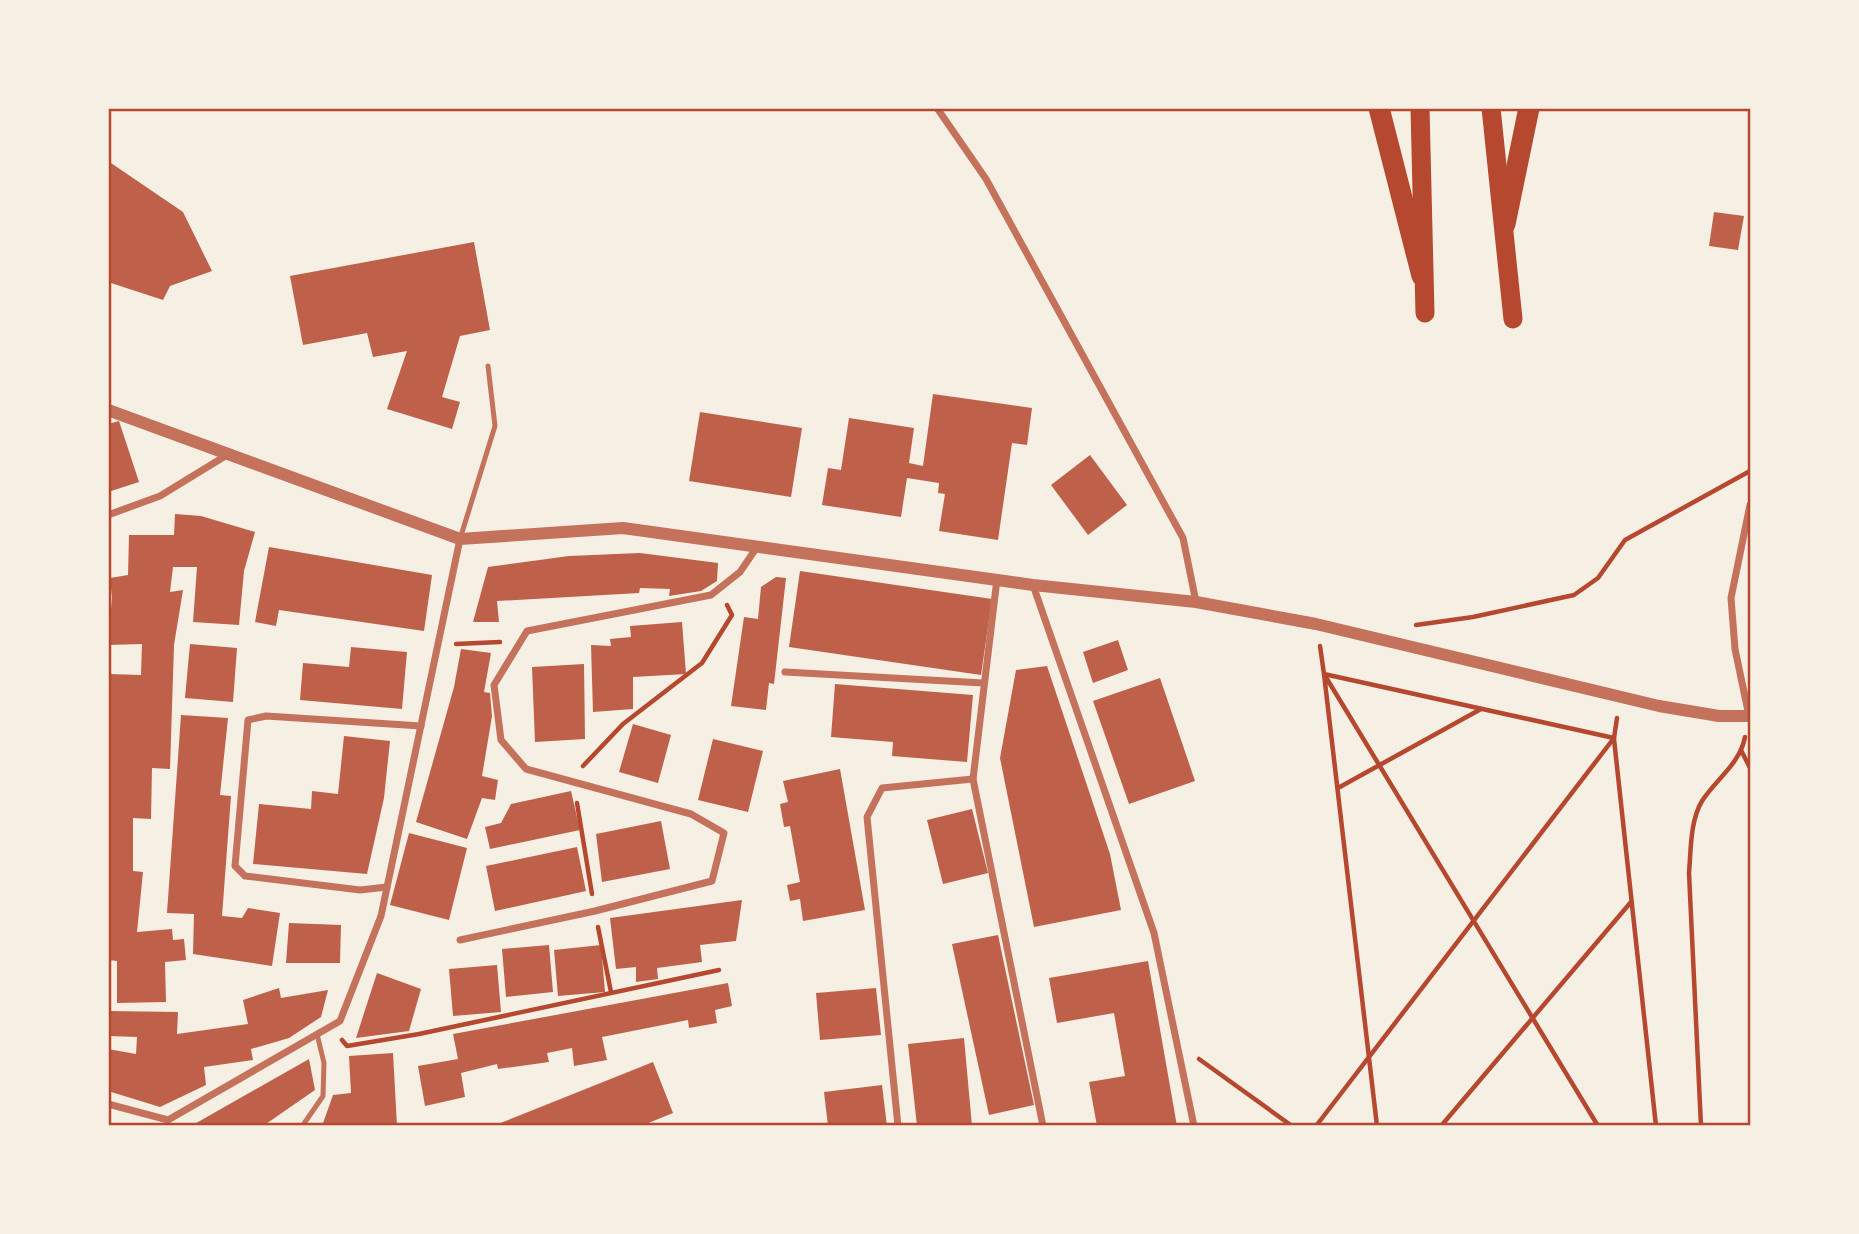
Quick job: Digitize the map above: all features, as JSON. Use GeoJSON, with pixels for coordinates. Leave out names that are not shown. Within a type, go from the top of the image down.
{"type":"FeatureCollection","features":[{"type":"Feature","properties":{"kind":"highway"},"geometry":{"type":"LineString","coordinates":[[1379,108],[1422,276]]}},
{"type":"Feature","properties":{"kind":"highway"},"geometry":{"type":"LineString","coordinates":[[1420,108],[1425,313]]}},
{"type":"Feature","properties":{"kind":"highway"},"geometry":{"type":"LineString","coordinates":[[1491,108],[1513,318]]}},
{"type":"Feature","properties":{"kind":"highway"},"geometry":{"type":"LineString","coordinates":[[1505,224],[1528,108]]}},
{"type":"Feature","properties":{"kind":"street"},"geometry":{"type":"LineString","coordinates":[[937,108],[986,179],[1183,538],[1196,601]]}},
{"type":"Feature","properties":{"kind":"street"},"geometry":{"type":"LineString","coordinates":[[108,410],[460,539],[623,528],[1032,585],[1196,601],[1316,624],[1620,696],[1719,716],[1750,716],[1735,649],[1731,598],[1751,505]]}},
{"type":"Feature","properties":{"kind":"street"},"geometry":{"type":"LineString","coordinates":[[108,515],[160,496],[227,454]]}},
{"type":"Feature","properties":{"kind":"street"},"geometry":{"type":"LineString","coordinates":[[108,1104],[167,1120],[340,1021],[381,916],[460,539]]}},
{"type":"Feature","properties":{"kind":"street"},"geometry":{"type":"LineString","coordinates":[[460,940],[595,911],[712,881],[724,833],[691,814],[526,769],[501,740],[494,685],[527,631],[711,595],[740,572],[757,547]]}},
{"type":"Feature","properties":{"kind":"street"},"geometry":{"type":"LineString","coordinates":[[997,579],[973,779],[1042,1125]]}},
{"type":"Feature","properties":{"kind":"street"},"geometry":{"type":"LineString","coordinates":[[1032,585],[1154,933],[1194,1125]]}},
{"type":"Feature","properties":{"kind":"street"},"geometry":{"type":"LineString","coordinates":[[785,672],[983,683]]}},
{"type":"Feature","properties":{"kind":"street"},"geometry":{"type":"LineString","coordinates":[[387,887],[360,890],[245,877],[235,866],[248,720],[266,716],[421,726]]}},
{"type":"Feature","properties":{"kind":"street"},"geometry":{"type":"LineString","coordinates":[[898,1125],[867,817],[882,788],[973,779]]}},
{"type":"Feature","properties":{"kind":"lane"},"geometry":{"type":"LineString","coordinates":[[460,539],[495,426],[488,366]]}},
{"type":"Feature","properties":{"kind":"lane"},"geometry":{"type":"LineString","coordinates":[[303,1125],[323,1096],[324,1063],[317,1034]]}},
{"type":"Feature","properties":{"kind":"path"},"geometry":{"type":"LineString","coordinates":[[1408,626],[1473,617],[1574,595],[1598,578],[1625,540],[1751,471]]}},
{"type":"Feature","properties":{"kind":"path"},"geometry":{"type":"LineString","coordinates":[[570,781],[623,723],[702,663],[732,615],[726,603]]}},
{"type":"Feature","properties":{"kind":"path"},"geometry":{"type":"LineString","coordinates":[[1316,624],[1377,1125]]}},
{"type":"Feature","properties":{"kind":"path"},"geometry":{"type":"LineString","coordinates":[[438,644],[520,642]]}},
{"type":"Feature","properties":{"kind":"path"},"geometry":{"type":"LineString","coordinates":[[1324,674],[1614,738]]}},
{"type":"Feature","properties":{"kind":"path"},"geometry":{"type":"LineString","coordinates":[[1324,674],[1598,1125]]}},
{"type":"Feature","properties":{"kind":"path"},"geometry":{"type":"LineString","coordinates":[[1620,696],[1614,738],[1656,1125]]}},
{"type":"Feature","properties":{"kind":"path"},"geometry":{"type":"LineString","coordinates":[[1338,788],[1481,708]]}},
{"type":"Feature","properties":{"kind":"path"},"geometry":{"type":"LineString","coordinates":[[1701,1125],[1689,873],[1692,833],[1700,803],[1742,752],[1750,716]]}},
{"type":"Feature","properties":{"kind":"path"},"geometry":{"type":"LineString","coordinates":[[1316,1125],[1614,738]]}},
{"type":"Feature","properties":{"kind":"path"},"geometry":{"type":"LineString","coordinates":[[1742,752],[1751,768]]}},
{"type":"Feature","properties":{"kind":"path"},"geometry":{"type":"LineString","coordinates":[[577,802],[611,992]]}},
{"type":"Feature","properties":{"kind":"path"},"geometry":{"type":"LineString","coordinates":[[1441,1125],[1631,902]]}},
{"type":"Feature","properties":{"kind":"path"},"geometry":{"type":"LineString","coordinates":[[331,1026],[346,1046],[419,1034],[719,970]]}},
{"type":"Feature","properties":{"kind":"path"},"geometry":{"type":"LineString","coordinates":[[1176,1043],[1292,1125]]}},
{"type":"Feature","properties":{"kind":"building"},"geometry":{"type":"Polygon","coordinates":[[[108,161],[183,212],[212,271],[170,286],[163,300],[108,282],[108,161]]]}},
{"type":"Feature","properties":{"kind":"building"},"geometry":{"type":"Polygon","coordinates":[[[1714,212],[1744,216],[1738,250],[1709,246],[1714,212]]]}},
{"type":"Feature","properties":{"kind":"building"},"geometry":{"type":"Polygon","coordinates":[[[474,242],[490,330],[460,336],[442,397],[460,402],[452,429],[387,409],[407,351],[373,357],[367,333],[303,345],[290,276],[474,242]]]}},
{"type":"Feature","properties":{"kind":"building"},"geometry":{"type":"Polygon","coordinates":[[[933,394],[1032,408],[1027,445],[1012,443],[998,540],[939,531],[945,494],[938,493],[939,483],[907,478],[901,517],[822,505],[828,468],[841,470],[849,418],[914,428],[909,463],[923,466],[933,394]]]}},
{"type":"Feature","properties":{"kind":"building"},"geometry":{"type":"Polygon","coordinates":[[[700,412],[802,428],[791,497],[689,481],[700,412]]]}},
{"type":"Feature","properties":{"kind":"building"},"geometry":{"type":"Polygon","coordinates":[[[119,421],[139,482],[108,492],[108,424],[119,421]]]}},
{"type":"Feature","properties":{"kind":"building"},"geometry":{"type":"Polygon","coordinates":[[[1090,455],[1127,505],[1088,535],[1051,485],[1090,455]]]}},
{"type":"Feature","properties":{"kind":"building"},"geometry":{"type":"Polygon","coordinates":[[[175,514],[201,516],[255,532],[244,571],[239,625],[193,622],[197,567],[173,567],[170,592],[183,590],[174,645],[170,769],[152,768],[151,819],[133,818],[133,871],[143,872],[137,932],[172,929],[173,940],[184,939],[186,960],[165,962],[166,1002],[117,1003],[117,961],[108,960],[108,682],[109,674],[141,675],[142,644],[108,645],[112,598],[110,578],[128,575],[129,535],[174,535],[175,514]]]}},
{"type":"Feature","properties":{"kind":"building"},"geometry":{"type":"Polygon","coordinates":[[[269,547],[432,575],[424,631],[279,610],[276,626],[255,622],[269,547]]]}},
{"type":"Feature","properties":{"kind":"building"},"geometry":{"type":"Polygon","coordinates":[[[640,553],[718,563],[717,581],[701,591],[669,596],[670,589],[640,588],[639,593],[497,601],[499,622],[473,622],[488,567],[569,556],[640,553]]]}},
{"type":"Feature","properties":{"kind":"building"},"geometry":{"type":"Polygon","coordinates":[[[800,571],[992,599],[981,675],[789,647],[800,571]]]}},
{"type":"Feature","properties":{"kind":"building"},"geometry":{"type":"Polygon","coordinates":[[[776,577],[786,578],[774,684],[769,683],[766,710],[731,706],[744,617],[758,619],[761,587],[776,577]]]}},
{"type":"Feature","properties":{"kind":"building"},"geometry":{"type":"Polygon","coordinates":[[[682,622],[686,674],[633,677],[633,709],[593,712],[591,645],[611,646],[610,639],[631,637],[630,626],[682,622]]]}},
{"type":"Feature","properties":{"kind":"building"},"geometry":{"type":"Polygon","coordinates":[[[1118,640],[1128,670],[1093,683],[1083,652],[1118,640]]]}},
{"type":"Feature","properties":{"kind":"building"},"geometry":{"type":"Polygon","coordinates":[[[190,644],[237,648],[233,702],[185,698],[190,644]]]}},
{"type":"Feature","properties":{"kind":"building"},"geometry":{"type":"Polygon","coordinates":[[[351,647],[407,652],[402,709],[300,700],[303,663],[349,667],[351,647]]]}},
{"type":"Feature","properties":{"kind":"building"},"geometry":{"type":"Polygon","coordinates":[[[461,649],[491,653],[484,692],[490,693],[492,716],[482,776],[498,780],[495,800],[482,798],[467,839],[416,822],[454,687],[461,649]]]}},
{"type":"Feature","properties":{"kind":"building"},"geometry":{"type":"Polygon","coordinates":[[[584,664],[585,739],[535,742],[532,667],[584,664]]]}},
{"type":"Feature","properties":{"kind":"building"},"geometry":{"type":"Polygon","coordinates":[[[1047,666],[1110,854],[1121,910],[1034,927],[1000,758],[1016,670],[1047,666]]]}},
{"type":"Feature","properties":{"kind":"building"},"geometry":{"type":"Polygon","coordinates":[[[1160,678],[1195,781],[1129,804],[1093,701],[1160,678]]]}},
{"type":"Feature","properties":{"kind":"building"},"geometry":{"type":"Polygon","coordinates":[[[835,684],[973,695],[967,762],[892,756],[893,742],[831,737],[835,684]]]}},
{"type":"Feature","properties":{"kind":"building"},"geometry":{"type":"Polygon","coordinates":[[[181,715],[228,718],[220,795],[231,796],[222,916],[242,918],[248,908],[280,913],[272,966],[193,954],[194,914],[167,913],[181,715]]]}},
{"type":"Feature","properties":{"kind":"building"},"geometry":{"type":"Polygon","coordinates":[[[633,724],[671,735],[658,783],[619,772],[633,724]]]}},
{"type":"Feature","properties":{"kind":"building"},"geometry":{"type":"Polygon","coordinates":[[[344,736],[390,741],[384,798],[367,874],[253,864],[259,804],[311,809],[312,791],[338,794],[344,736]]]}},
{"type":"Feature","properties":{"kind":"building"},"geometry":{"type":"Polygon","coordinates":[[[713,739],[763,751],[748,812],[698,800],[713,739]]]}},
{"type":"Feature","properties":{"kind":"building"},"geometry":{"type":"Polygon","coordinates":[[[840,769],[865,910],[803,921],[800,899],[790,901],[787,885],[800,882],[790,826],[784,827],[780,804],[788,802],[783,781],[840,769]]]}},
{"type":"Feature","properties":{"kind":"building"},"geometry":{"type":"Polygon","coordinates":[[[571,791],[580,830],[490,849],[485,827],[501,823],[511,804],[571,791]]]}},
{"type":"Feature","properties":{"kind":"building"},"geometry":{"type":"Polygon","coordinates":[[[972,809],[988,873],[943,884],[927,820],[972,809]]]}},
{"type":"Feature","properties":{"kind":"building"},"geometry":{"type":"Polygon","coordinates":[[[661,821],[670,869],[602,882],[596,834],[661,821]]]}},
{"type":"Feature","properties":{"kind":"building"},"geometry":{"type":"Polygon","coordinates":[[[409,833],[467,848],[449,920],[390,905],[409,833]]]}},
{"type":"Feature","properties":{"kind":"building"},"geometry":{"type":"Polygon","coordinates":[[[577,847],[586,891],[495,911],[486,866],[577,847]]]}},
{"type":"Feature","properties":{"kind":"building"},"geometry":{"type":"Polygon","coordinates":[[[742,900],[736,941],[700,945],[702,962],[657,968],[658,979],[636,982],[636,967],[616,969],[610,918],[742,900]]]}},
{"type":"Feature","properties":{"kind":"building"},"geometry":{"type":"Polygon","coordinates":[[[289,923],[341,925],[340,963],[286,963],[289,923]]]}},
{"type":"Feature","properties":{"kind":"building"},"geometry":{"type":"Polygon","coordinates":[[[998,935],[1034,1105],[989,1115],[952,944],[998,935]]]}},
{"type":"Feature","properties":{"kind":"building"},"geometry":{"type":"Polygon","coordinates":[[[549,945],[553,992],[506,997],[502,949],[549,945]]]}},
{"type":"Feature","properties":{"kind":"building"},"geometry":{"type":"Polygon","coordinates":[[[601,945],[605,992],[558,996],[554,950],[601,945]]]}},
{"type":"Feature","properties":{"kind":"building"},"geometry":{"type":"Polygon","coordinates":[[[1148,961],[1177,1126],[1097,1126],[1089,1082],[1125,1076],[1114,1013],[1057,1023],[1049,978],[1148,961]]]}},
{"type":"Feature","properties":{"kind":"building"},"geometry":{"type":"Polygon","coordinates":[[[497,965],[501,1012],[453,1016],[449,969],[497,965]]]}},
{"type":"Feature","properties":{"kind":"building"},"geometry":{"type":"Polygon","coordinates":[[[377,973],[421,989],[409,1031],[356,1038],[377,973]]]}},
{"type":"Feature","properties":{"kind":"building"},"geometry":{"type":"Polygon","coordinates":[[[728,983],[732,1006],[715,1010],[717,1023],[689,1028],[688,1020],[602,1037],[607,1060],[574,1066],[572,1048],[547,1053],[549,1062],[498,1069],[497,1064],[461,1073],[465,1097],[425,1106],[418,1066],[458,1059],[453,1034],[728,983]]]}},
{"type":"Feature","properties":{"kind":"building"},"geometry":{"type":"Polygon","coordinates":[[[279,988],[281,998],[328,990],[321,1017],[289,1038],[251,1049],[253,1060],[204,1067],[206,1085],[160,1107],[108,1091],[108,1049],[136,1054],[137,1037],[108,1036],[108,1011],[178,1012],[177,1034],[248,1024],[243,1000],[279,988]]]}},
{"type":"Feature","properties":{"kind":"building"},"geometry":{"type":"Polygon","coordinates":[[[876,988],[881,1035],[820,1040],[816,993],[876,988]]]}},
{"type":"Feature","properties":{"kind":"building"},"geometry":{"type":"Polygon","coordinates":[[[964,1038],[972,1126],[917,1126],[908,1044],[964,1038]]]}},
{"type":"Feature","properties":{"kind":"building"},"geometry":{"type":"Polygon","coordinates":[[[393,1053],[397,1126],[322,1126],[333,1095],[351,1093],[349,1056],[393,1053]]]}},
{"type":"Feature","properties":{"kind":"building"},"geometry":{"type":"Polygon","coordinates":[[[309,1059],[315,1090],[263,1126],[191,1126],[309,1059]]]}},
{"type":"Feature","properties":{"kind":"building"},"geometry":{"type":"Polygon","coordinates":[[[653,1062],[673,1113],[641,1126],[493,1126],[653,1062]]]}},
{"type":"Feature","properties":{"kind":"building"},"geometry":{"type":"Polygon","coordinates":[[[882,1085],[887,1126],[828,1126],[824,1092],[882,1085]]]}}]}
